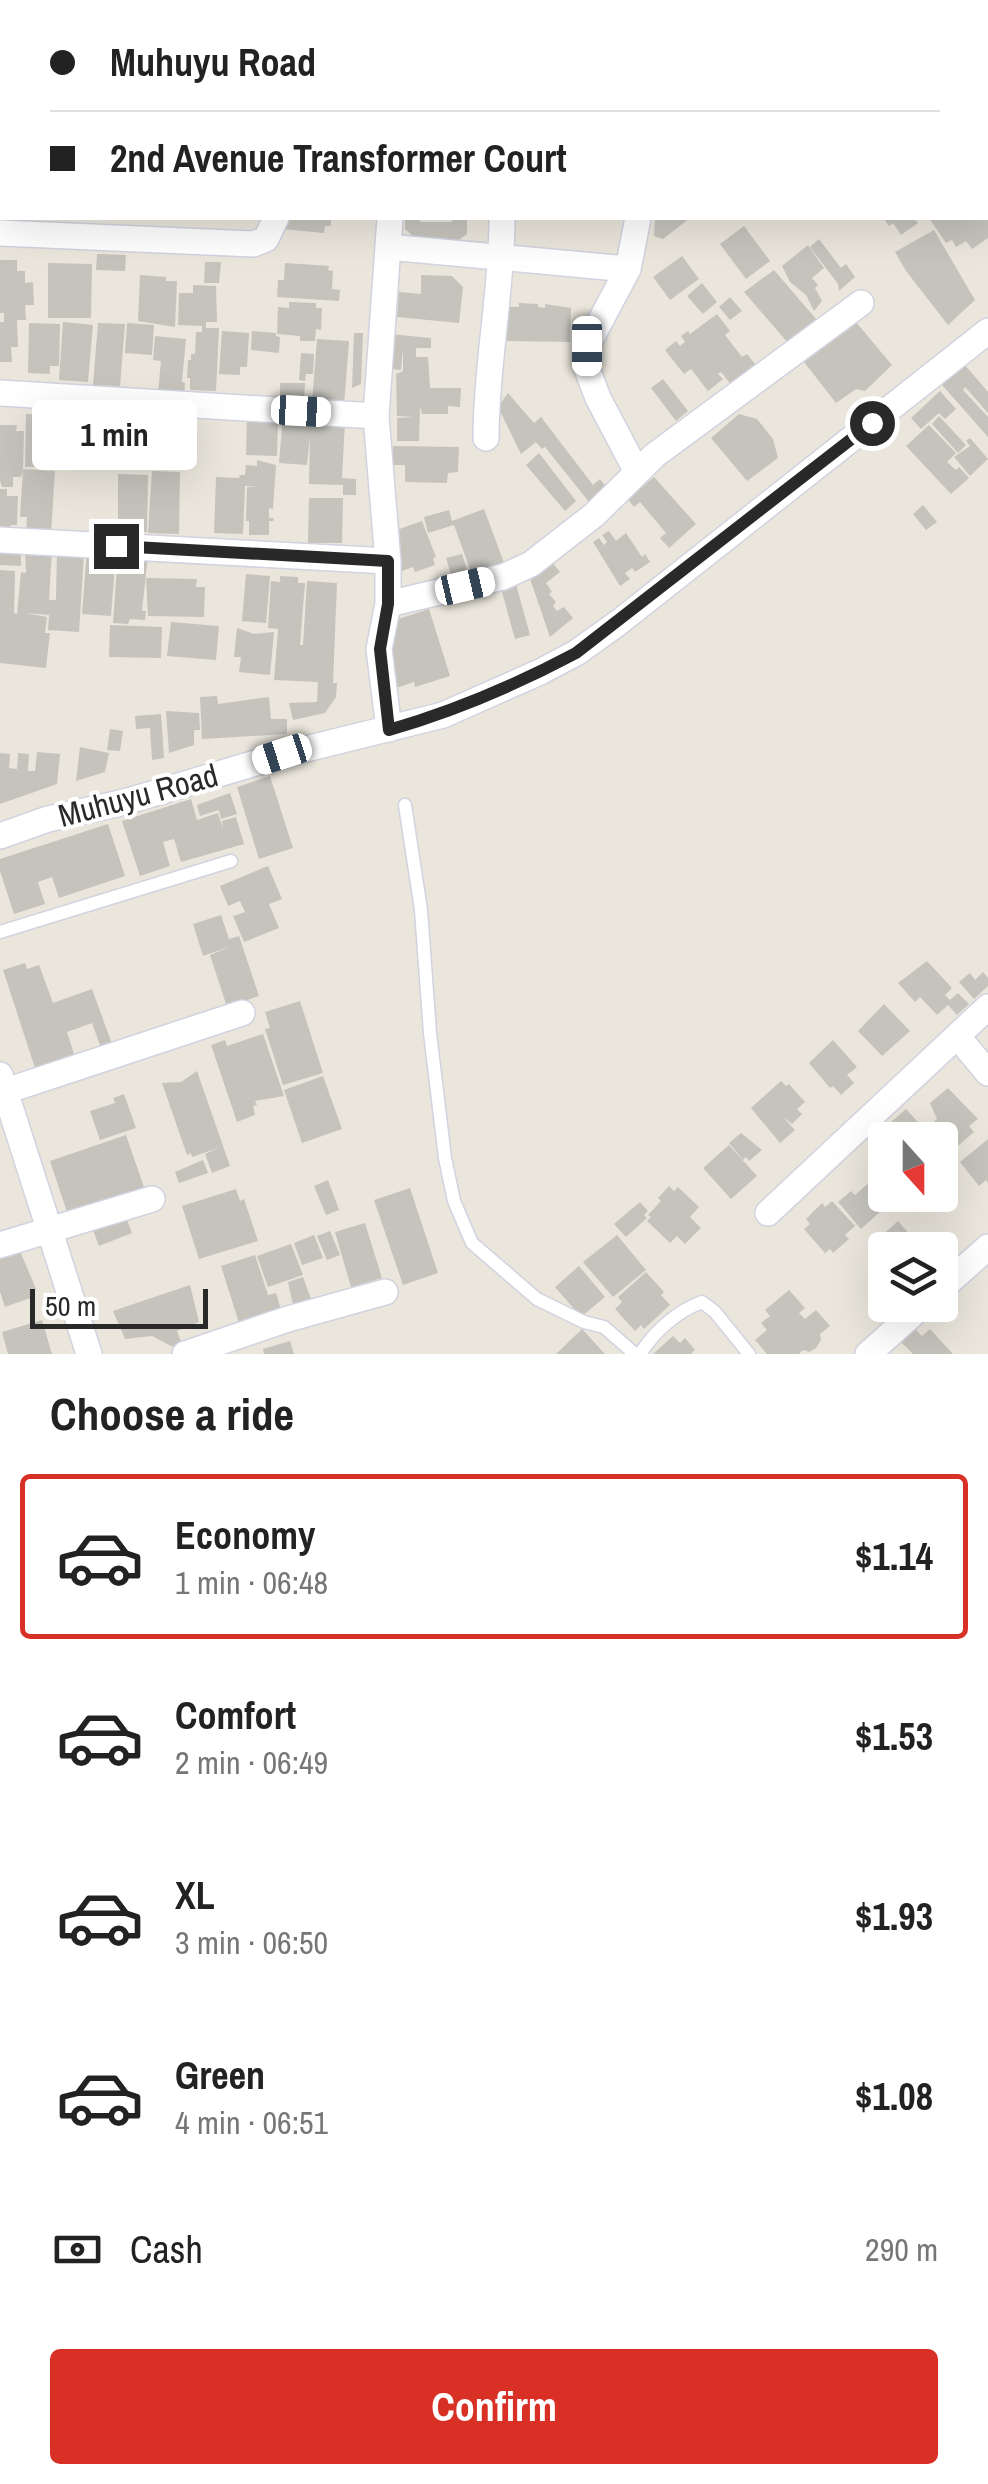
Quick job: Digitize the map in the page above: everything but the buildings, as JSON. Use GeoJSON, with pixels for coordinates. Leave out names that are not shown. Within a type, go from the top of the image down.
{"type":"FeatureCollection","features":[{"type":"Feature","properties":{"kind":"street"},"geometry":{"type":"LineString","coordinates":[[0,233],[252,244],[266,239],[275,220]]}},
{"type":"Feature","properties":{"kind":"street"},"geometry":{"type":"LineString","coordinates":[[389,730],[380,649],[388,604],[388,561],[376,416],[390,220]]}},
{"type":"Feature","properties":{"kind":"street"},"geometry":{"type":"LineString","coordinates":[[486,438],[487,377],[502,255],[502,220]]}},
{"type":"Feature","properties":{"kind":"street"},"geometry":{"type":"LineString","coordinates":[[638,220],[628,269],[587,346],[587,369],[598,398],[638,472]]}},
{"type":"Feature","properties":{"kind":"street"},"geometry":{"type":"LineString","coordinates":[[388,247],[628,269]]}},
{"type":"Feature","properties":{"kind":"street"},"geometry":{"type":"LineString","coordinates":[[388,604],[503,578],[530,564],[594,515],[655,455],[861,304]]}},
{"type":"Feature","properties":{"kind":"street","name":"Muhuyu Road"},"geometry":{"type":"LineString","coordinates":[[0,836],[282,754],[444,714],[540,672],[576,653],[988,331]]}},
{"type":"Feature","properties":{"kind":"street"},"geometry":{"type":"LineString","coordinates":[[0,393],[376,416]]}},
{"type":"Feature","properties":{"kind":"street"},"geometry":{"type":"LineString","coordinates":[[0,540],[388,561]]}},
{"type":"Feature","properties":{"kind":"street"},"geometry":{"type":"LineString","coordinates":[[768,1213],[988,1007]]}},
{"type":"Feature","properties":{"kind":"street"},"geometry":{"type":"LineString","coordinates":[[89,1354],[2,1086],[242,1013]]}},
{"type":"Feature","properties":{"kind":"street"},"geometry":{"type":"LineString","coordinates":[[957,1036],[988,1073]]}},
{"type":"Feature","properties":{"kind":"street"},"geometry":{"type":"LineString","coordinates":[[0,1245],[152,1199]]}},
{"type":"Feature","properties":{"kind":"street"},"geometry":{"type":"LineString","coordinates":[[958,1274],[988,1247]]}},
{"type":"Feature","properties":{"kind":"street"},"geometry":{"type":"LineString","coordinates":[[185,1354],[385,1292]]}},
{"type":"Feature","properties":{"kind":"street"},"geometry":{"type":"LineString","coordinates":[[868,1354],[904,1322]]}},
{"type":"Feature","properties":{"kind":"lane"},"geometry":{"type":"LineString","coordinates":[[405,806],[421,910],[444,1158],[454,1201],[472,1243],[537,1299],[584,1322],[604,1327],[638,1354],[686,1307],[702,1302],[749,1354]]}},
{"type":"Feature","properties":{"kind":"lane"},"geometry":{"type":"LineString","coordinates":[[0,932],[231,862]]}},
{"type":"Feature","properties":{"kind":"route"},"geometry":{"type":"LineString","coordinates":[[116,546],[388,561],[388,604],[380,649],[389,730],[444,714],[576,653],[872,423]]}}]}
